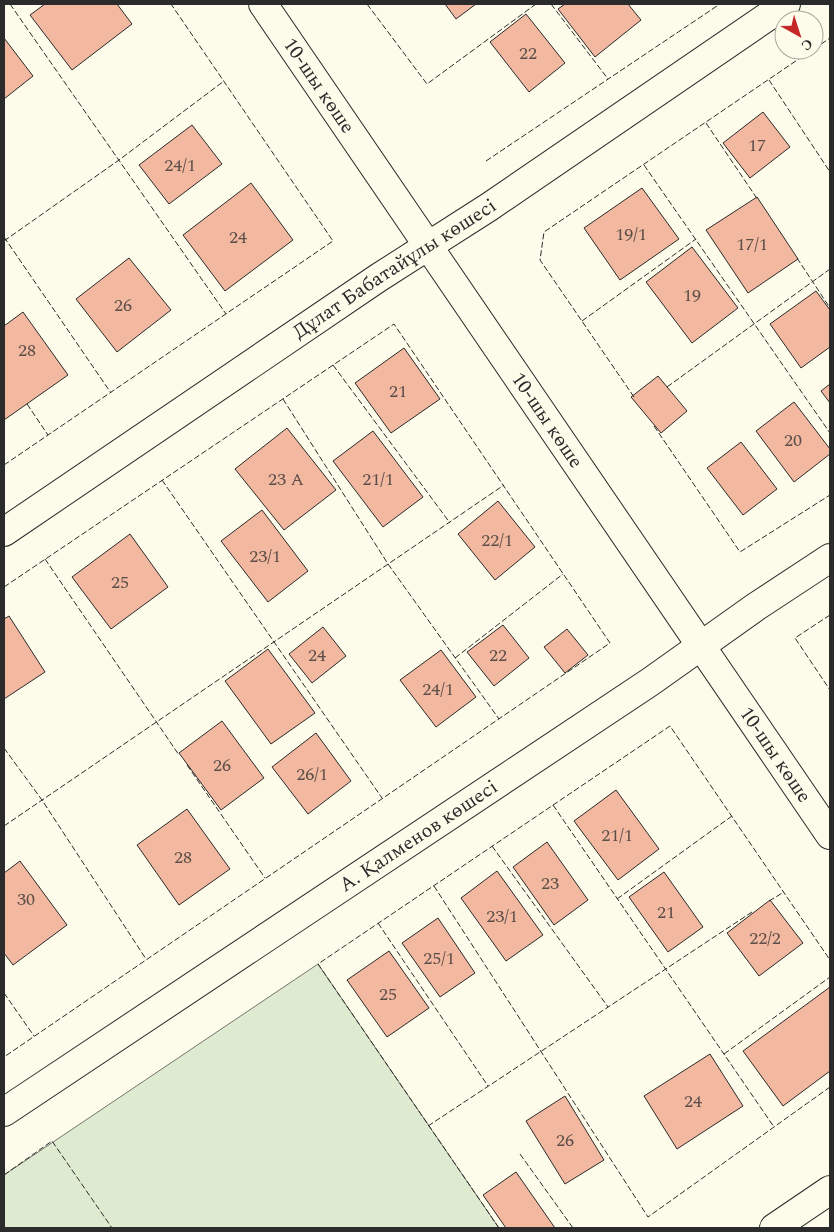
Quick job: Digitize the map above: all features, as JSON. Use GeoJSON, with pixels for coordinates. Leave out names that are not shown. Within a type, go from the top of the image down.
{"type":"FeatureCollection","features":[{"type":"Feature","properties":{"kind":"street","name":"10-шы көше"},"geometry":{"type":"LineString","coordinates":[[263,4],[830,835]]}},
{"type":"Feature","properties":{"kind":"street","name":"Дұлат Бабатайұлы көшесі"},"geometry":{"type":"LineString","coordinates":[[4,532],[378,278],[489,207],[786,4]]}},
{"type":"Feature","properties":{"kind":"street","name":"А. Қалменов көшесі"},"geometry":{"type":"LineString","coordinates":[[4,1112],[650,682],[830,558]]}},
{"type":"Feature","properties":{"kind":"street"},"geometry":{"type":"LineString","coordinates":[[774,1228],[830,1190]]}},
{"type":"Feature","properties":{"kind":"green space"},"geometry":{"type":"Polygon","coordinates":[[[318,964],[499,1228],[4,1228],[4,1175],[318,964]]]}},
{"type":"Feature","properties":{"kind":"building"},"geometry":{"type":"Polygon","coordinates":[[[45,4],[117,4],[132,24],[72,70],[30,15],[45,4]]]}},
{"type":"Feature","properties":{"kind":"building"},"geometry":{"type":"Polygon","coordinates":[[[445,4],[476,4],[456,19],[445,4]]]}},
{"type":"Feature","properties":{"kind":"building"},"geometry":{"type":"Polygon","coordinates":[[[565,4],[628,4],[641,20],[595,57],[558,9],[565,4]]]}},
{"type":"Feature","properties":{"kind":"building"},"geometry":{"type":"Polygon","coordinates":[[[526,14],[565,63],[529,92],[490,42],[526,14]]]}},
{"type":"Feature","properties":{"kind":"building"},"geometry":{"type":"Polygon","coordinates":[[[4,38],[33,76],[4,99],[4,38]]]}},
{"type":"Feature","properties":{"kind":"building"},"geometry":{"type":"Polygon","coordinates":[[[763,112],[790,147],[750,178],[723,143],[763,112]]]}},
{"type":"Feature","properties":{"kind":"building"},"geometry":{"type":"Polygon","coordinates":[[[192,125],[222,164],[169,204],[139,165],[192,125]]]}},
{"type":"Feature","properties":{"kind":"building"},"geometry":{"type":"Polygon","coordinates":[[[251,183],[293,240],[225,291],[183,235],[251,183]]]}},
{"type":"Feature","properties":{"kind":"building"},"geometry":{"type":"Polygon","coordinates":[[[642,188],[679,239],[620,280],[584,228],[642,188]]]}},
{"type":"Feature","properties":{"kind":"building"},"geometry":{"type":"Polygon","coordinates":[[[757,197],[798,259],[748,293],[706,230],[757,197]]]}},
{"type":"Feature","properties":{"kind":"building"},"geometry":{"type":"Polygon","coordinates":[[[692,247],[738,308],[692,343],[646,282],[692,247]]]}},
{"type":"Feature","properties":{"kind":"building"},"geometry":{"type":"Polygon","coordinates":[[[129,258],[171,310],[117,352],[76,299],[129,258]]]}},
{"type":"Feature","properties":{"kind":"building"},"geometry":{"type":"Polygon","coordinates":[[[816,291],[830,310],[830,347],[801,368],[770,324],[816,291]]]}},
{"type":"Feature","properties":{"kind":"building"},"geometry":{"type":"Polygon","coordinates":[[[23,312],[68,375],[4,420],[4,326],[23,312]]]}},
{"type":"Feature","properties":{"kind":"building"},"geometry":{"type":"Polygon","coordinates":[[[404,348],[440,399],[391,433],[355,383],[404,348]]]}},
{"type":"Feature","properties":{"kind":"building"},"geometry":{"type":"Polygon","coordinates":[[[658,376],[687,411],[661,433],[631,397],[658,376]]]}},
{"type":"Feature","properties":{"kind":"building"},"geometry":{"type":"Polygon","coordinates":[[[830,384],[830,403],[821,391],[830,384]]]}},
{"type":"Feature","properties":{"kind":"building"},"geometry":{"type":"Polygon","coordinates":[[[794,402],[830,449],[830,454],[794,482],[756,431],[794,402]]]}},
{"type":"Feature","properties":{"kind":"building"},"geometry":{"type":"Polygon","coordinates":[[[287,428],[336,490],[284,530],[235,469],[287,428]]]}},
{"type":"Feature","properties":{"kind":"building"},"geometry":{"type":"Polygon","coordinates":[[[373,431],[423,497],[383,527],[333,461],[373,431]]]}},
{"type":"Feature","properties":{"kind":"building"},"geometry":{"type":"Polygon","coordinates":[[[741,442],[777,489],[743,515],[707,468],[741,442]]]}},
{"type":"Feature","properties":{"kind":"building"},"geometry":{"type":"Polygon","coordinates":[[[498,501],[535,547],[495,580],[458,534],[498,501]]]}},
{"type":"Feature","properties":{"kind":"building"},"geometry":{"type":"Polygon","coordinates":[[[262,510],[308,571],[268,602],[221,541],[262,510]]]}},
{"type":"Feature","properties":{"kind":"building"},"geometry":{"type":"Polygon","coordinates":[[[130,534],[168,587],[111,629],[72,577],[130,534]]]}},
{"type":"Feature","properties":{"kind":"building"},"geometry":{"type":"Polygon","coordinates":[[[9,616],[45,672],[4,699],[4,619],[9,616]]]}},
{"type":"Feature","properties":{"kind":"building"},"geometry":{"type":"Polygon","coordinates":[[[503,625],[529,658],[494,686],[467,652],[503,625]]]}},
{"type":"Feature","properties":{"kind":"building"},"geometry":{"type":"Polygon","coordinates":[[[323,627],[346,656],[312,683],[289,654],[323,627]]]}},
{"type":"Feature","properties":{"kind":"building"},"geometry":{"type":"Polygon","coordinates":[[[567,629],[588,655],[565,673],[544,647],[567,629]]]}},
{"type":"Feature","properties":{"kind":"building"},"geometry":{"type":"Polygon","coordinates":[[[268,649],[315,713],[271,744],[225,681],[268,649]]]}},
{"type":"Feature","properties":{"kind":"building"},"geometry":{"type":"Polygon","coordinates":[[[441,650],[476,697],[436,727],[400,680],[441,650]]]}},
{"type":"Feature","properties":{"kind":"building"},"geometry":{"type":"Polygon","coordinates":[[[222,721],[264,778],[221,810],[179,753],[222,721]]]}},
{"type":"Feature","properties":{"kind":"building"},"geometry":{"type":"Polygon","coordinates":[[[316,733],[351,781],[308,814],[272,767],[316,733]]]}},
{"type":"Feature","properties":{"kind":"building"},"geometry":{"type":"Polygon","coordinates":[[[616,790],[659,849],[618,880],[574,821],[616,790]]]}},
{"type":"Feature","properties":{"kind":"building"},"geometry":{"type":"Polygon","coordinates":[[[187,809],[230,869],[179,905],[137,845],[187,809]]]}},
{"type":"Feature","properties":{"kind":"building"},"geometry":{"type":"Polygon","coordinates":[[[547,842],[588,900],[554,925],[513,867],[547,842]]]}},
{"type":"Feature","properties":{"kind":"building"},"geometry":{"type":"Polygon","coordinates":[[[20,861],[67,925],[13,965],[4,953],[4,873],[20,861]]]}},
{"type":"Feature","properties":{"kind":"building"},"geometry":{"type":"Polygon","coordinates":[[[497,871],[543,935],[506,961],[461,898],[497,871]]]}},
{"type":"Feature","properties":{"kind":"building"},"geometry":{"type":"Polygon","coordinates":[[[664,872],[703,927],[668,952],[629,897],[664,872]]]}},
{"type":"Feature","properties":{"kind":"building"},"geometry":{"type":"Polygon","coordinates":[[[770,900],[803,943],[759,976],[727,933],[770,900]]]}},
{"type":"Feature","properties":{"kind":"building"},"geometry":{"type":"Polygon","coordinates":[[[438,918],[475,973],[440,997],[402,943],[438,918]]]}},
{"type":"Feature","properties":{"kind":"building"},"geometry":{"type":"Polygon","coordinates":[[[389,951],[429,1008],[387,1037],[347,980],[389,951]]]}},
{"type":"Feature","properties":{"kind":"building"},"geometry":{"type":"Polygon","coordinates":[[[830,987],[830,1071],[783,1106],[743,1051],[830,987]]]}},
{"type":"Feature","properties":{"kind":"building"},"geometry":{"type":"Polygon","coordinates":[[[710,1054],[743,1106],[677,1149],[644,1096],[710,1054]]]}},
{"type":"Feature","properties":{"kind":"building"},"geometry":{"type":"Polygon","coordinates":[[[565,1096],[604,1160],[565,1184],[526,1121],[565,1096]]]}},
{"type":"Feature","properties":{"kind":"building"},"geometry":{"type":"Polygon","coordinates":[[[516,1172],[555,1228],[506,1228],[483,1195],[516,1172]]]}},
{"type":"Feature","properties":{"kind":"fence"},"geometry":{"type":"LineString","coordinates":[[10,4],[226,314]]}},
{"type":"Feature","properties":{"kind":"fence"},"geometry":{"type":"LineString","coordinates":[[4,465],[333,241],[171,4]]}},
{"type":"Feature","properties":{"kind":"fence"},"geometry":{"type":"LineString","coordinates":[[367,4],[427,84],[536,4]]}},
{"type":"Feature","properties":{"kind":"fence"},"geometry":{"type":"LineString","coordinates":[[551,4],[608,79]]}},
{"type":"Feature","properties":{"kind":"fence"},"geometry":{"type":"LineString","coordinates":[[486,161],[720,4]]}},
{"type":"Feature","properties":{"kind":"fence"},"geometry":{"type":"LineString","coordinates":[[824,42],[830,38]]}},
{"type":"Feature","properties":{"kind":"fence"},"geometry":{"type":"LineString","coordinates":[[634,397],[540,260],[544,232],[797,60]]}},
{"type":"Feature","properties":{"kind":"fence"},"geometry":{"type":"LineString","coordinates":[[769,80],[830,172]]}},
{"type":"Feature","properties":{"kind":"fence"},"geometry":{"type":"LineString","coordinates":[[4,241],[119,160],[224,81]]}},
{"type":"Feature","properties":{"kind":"fence"},"geometry":{"type":"LineString","coordinates":[[706,123],[758,200]]}},
{"type":"Feature","properties":{"kind":"fence"},"geometry":{"type":"LineString","coordinates":[[644,165],[830,433]]}},
{"type":"Feature","properties":{"kind":"fence"},"geometry":{"type":"LineString","coordinates":[[4,237],[111,393]]}},
{"type":"Feature","properties":{"kind":"fence"},"geometry":{"type":"LineString","coordinates":[[582,321],[696,239]]}},
{"type":"Feature","properties":{"kind":"fence"},"geometry":{"type":"LineString","coordinates":[[797,258],[830,308]]}},
{"type":"Feature","properties":{"kind":"fence"},"geometry":{"type":"LineString","coordinates":[[667,387],[830,269]]}},
{"type":"Feature","properties":{"kind":"fence"},"geometry":{"type":"LineString","coordinates":[[4,587],[394,324],[610,643],[4,1057]]}},
{"type":"Feature","properties":{"kind":"fence"},"geometry":{"type":"LineString","coordinates":[[333,365],[450,523]]}},
{"type":"Feature","properties":{"kind":"fence"},"geometry":{"type":"LineString","coordinates":[[283,399],[388,564],[499,719]]}},
{"type":"Feature","properties":{"kind":"fence"},"geometry":{"type":"LineString","coordinates":[[27,404],[48,435]]}},
{"type":"Feature","properties":{"kind":"fence"},"geometry":{"type":"LineString","coordinates":[[654,426],[740,552],[830,495]]}},
{"type":"Feature","properties":{"kind":"fence"},"geometry":{"type":"LineString","coordinates":[[162,480],[382,798]]}},
{"type":"Feature","properties":{"kind":"fence"},"geometry":{"type":"LineString","coordinates":[[4,826],[504,485]]}},
{"type":"Feature","properties":{"kind":"fence"},"geometry":{"type":"LineString","coordinates":[[45,559],[179,755]]}},
{"type":"Feature","properties":{"kind":"fence"},"geometry":{"type":"LineString","coordinates":[[455,658],[563,574]]}},
{"type":"Feature","properties":{"kind":"fence"},"geometry":{"type":"LineString","coordinates":[[830,615],[795,638],[830,690]]}},
{"type":"Feature","properties":{"kind":"fence"},"geometry":{"type":"LineString","coordinates":[[499,1228],[318,964],[670,726],[830,960]]}},
{"type":"Feature","properties":{"kind":"fence"},"geometry":{"type":"LineString","coordinates":[[4,748],[42,800],[146,959]]}},
{"type":"Feature","properties":{"kind":"fence"},"geometry":{"type":"LineString","coordinates":[[187,765],[265,878]]}},
{"type":"Feature","properties":{"kind":"fence"},"geometry":{"type":"LineString","coordinates":[[553,805],[774,1127]]}},
{"type":"Feature","properties":{"kind":"fence"},"geometry":{"type":"LineString","coordinates":[[617,899],[732,816]]}},
{"type":"Feature","properties":{"kind":"fence"},"geometry":{"type":"LineString","coordinates":[[492,846],[608,1007]]}},
{"type":"Feature","properties":{"kind":"fence"},"geometry":{"type":"LineString","coordinates":[[434,886],[648,1217],[830,1087]]}},
{"type":"Feature","properties":{"kind":"fence"},"geometry":{"type":"LineString","coordinates":[[769,901],[784,892]]}},
{"type":"Feature","properties":{"kind":"fence"},"geometry":{"type":"LineString","coordinates":[[428,1126],[752,912]]}},
{"type":"Feature","properties":{"kind":"fence"},"geometry":{"type":"LineString","coordinates":[[378,923],[488,1086]]}},
{"type":"Feature","properties":{"kind":"fence"},"geometry":{"type":"LineString","coordinates":[[724,1054],[830,977]]}},
{"type":"Feature","properties":{"kind":"fence"},"geometry":{"type":"LineString","coordinates":[[4,993],[34,1036]]}},
{"type":"Feature","properties":{"kind":"fence"},"geometry":{"type":"LineString","coordinates":[[4,1175],[52,1141],[112,1228]]}},
{"type":"Feature","properties":{"kind":"fence"},"geometry":{"type":"LineString","coordinates":[[520,1154],[573,1228]]}}]}
